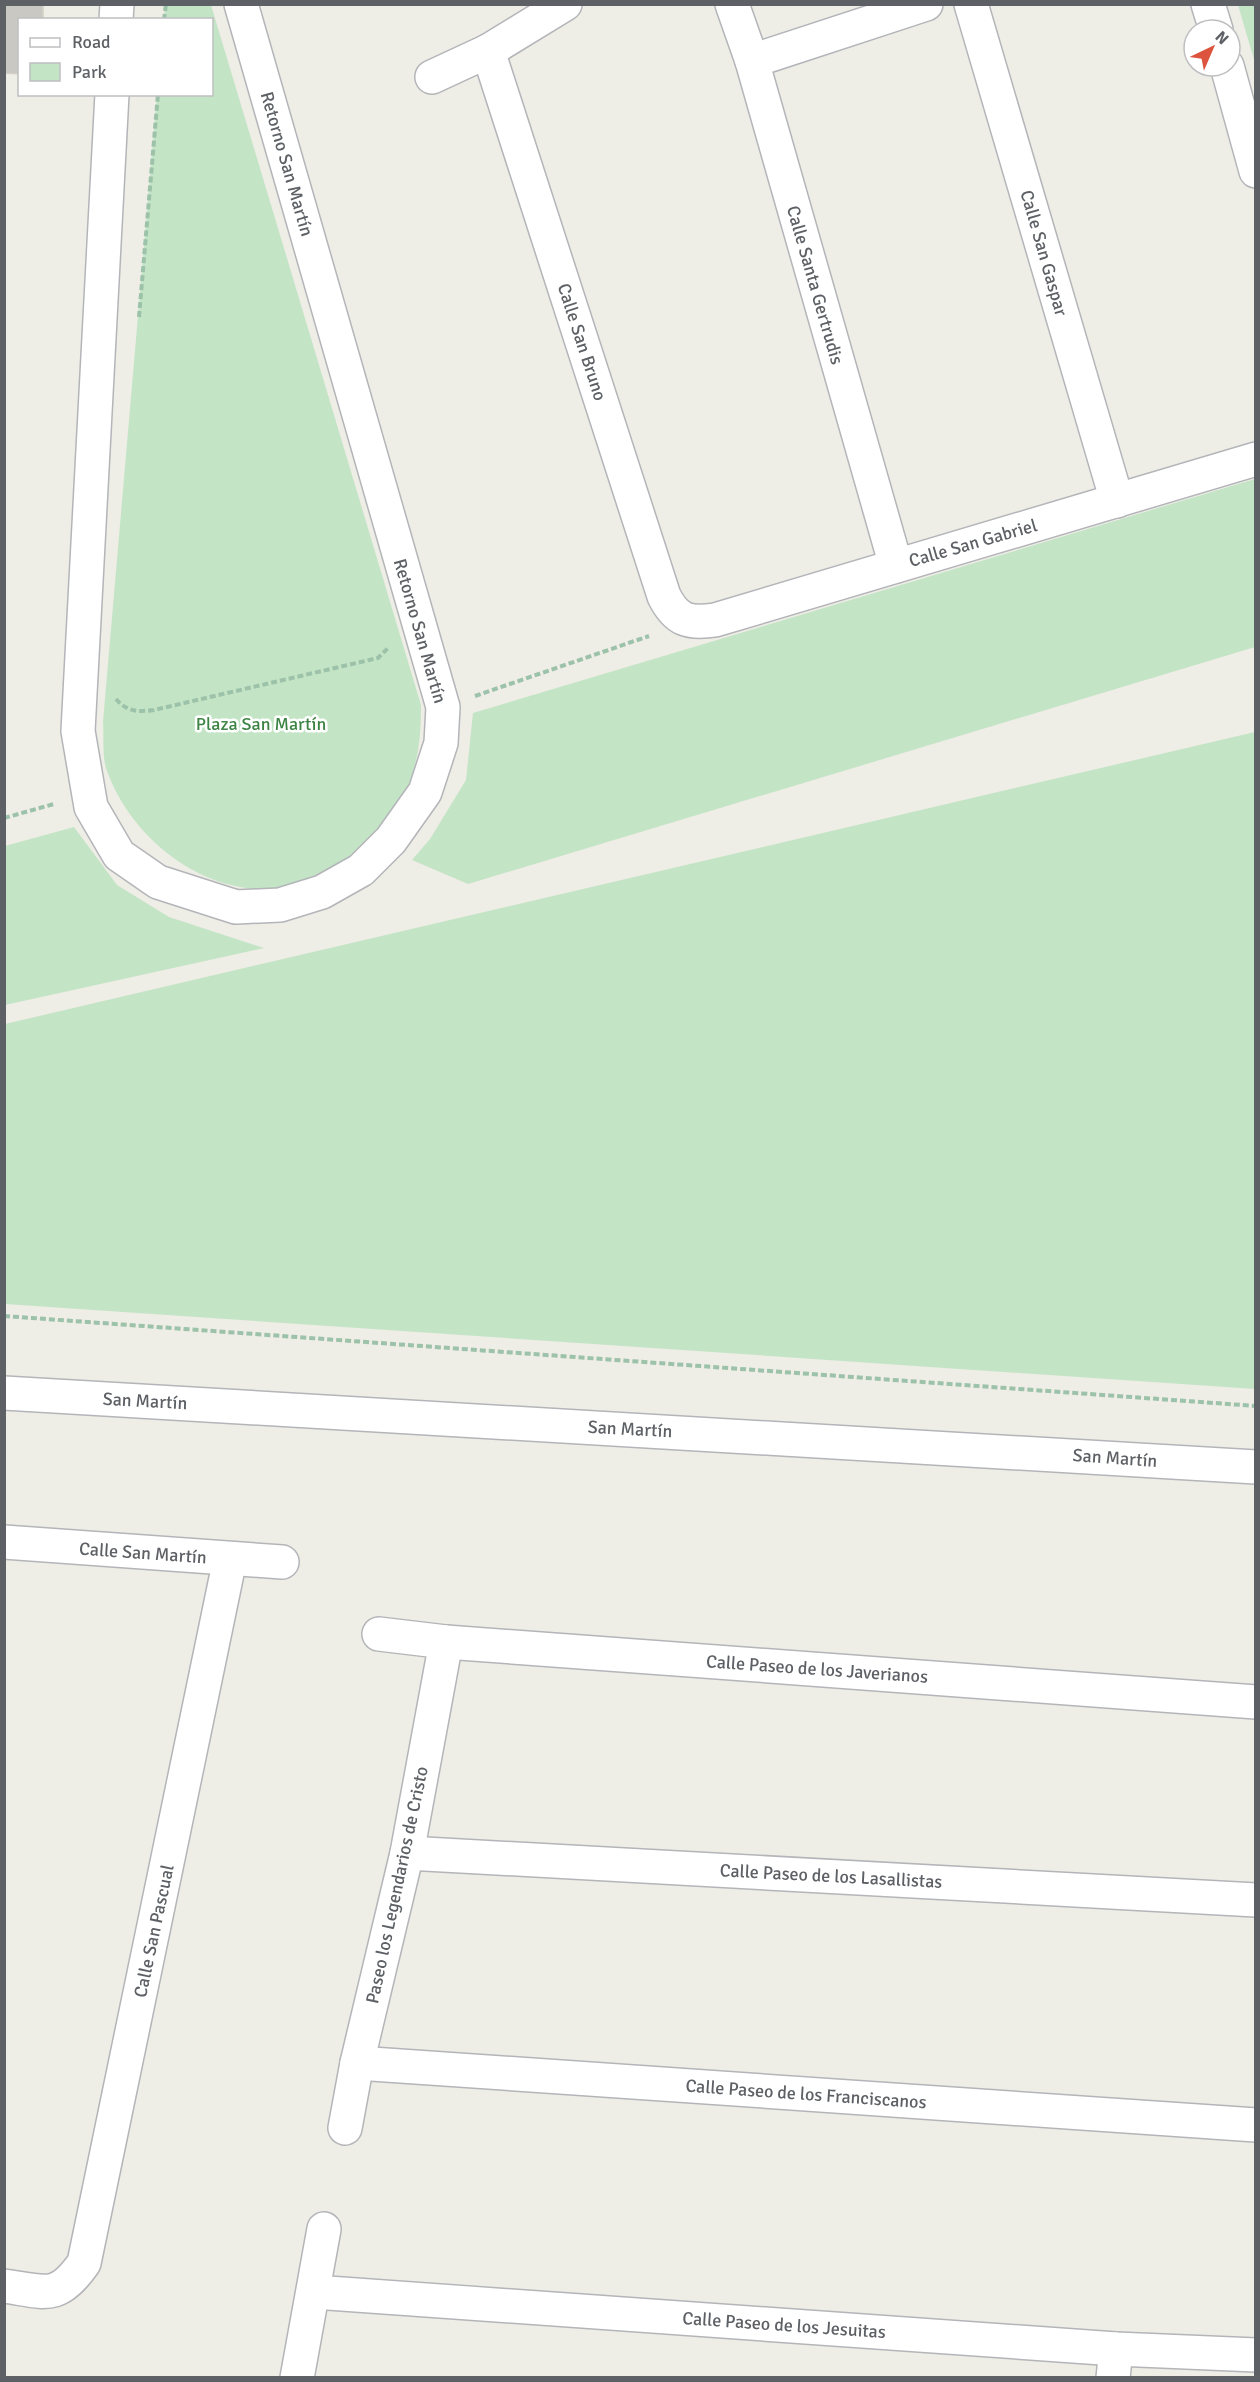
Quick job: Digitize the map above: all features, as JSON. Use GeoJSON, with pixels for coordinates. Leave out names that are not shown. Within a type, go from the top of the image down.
{"type":"FeatureCollection","features":[{"type":"Feature","properties":{"kind":"street","name":"Retorno San Martín"},"geometry":{"type":"LineString","coordinates":[[112,96],[78,732],[91,807],[119,855],[158,882],[236,907],[280,905],[322,892],[361,870],[391,840],[425,792],[441,743],[443,707],[241,4]]}},
{"type":"Feature","properties":{"kind":"street"},"geometry":{"type":"LineString","coordinates":[[432,77],[488,51],[565,4]]}},
{"type":"Feature","properties":{"kind":"street","name":"Calle Santa Gertrudis"},"geometry":{"type":"LineString","coordinates":[[732,4],[752,61],[896,566]]}},
{"type":"Feature","properties":{"kind":"street"},"geometry":{"type":"LineString","coordinates":[[752,61],[926,4]]}},
{"type":"Feature","properties":{"kind":"street","name":"Calle San Gaspar"},"geometry":{"type":"LineString","coordinates":[[971,4],[1117,501]]}},
{"type":"Feature","properties":{"kind":"street","name":"Calle San Bruno"},"geometry":{"type":"LineString","coordinates":[[488,51],[664,596],[677,615],[690,622]]}},
{"type":"Feature","properties":{"kind":"street"},"geometry":{"type":"LineString","coordinates":[[1230,78],[1256,171]]}},
{"type":"Feature","properties":{"kind":"street","name":"Calle San Gabriel"},"geometry":{"type":"LineString","coordinates":[[690,622],[715,620],[1256,459]]}},
{"type":"Feature","properties":{"kind":"street","name":"San Martín"},"geometry":{"type":"LineString","coordinates":[[4,1393],[1256,1467]]}},
{"type":"Feature","properties":{"kind":"street","name":"Calle San Martín"},"geometry":{"type":"LineString","coordinates":[[5,1546],[282,1562]]}},
{"type":"Feature","properties":{"kind":"street","name":"Calle San Pascual"},"geometry":{"type":"LineString","coordinates":[[4,2286],[56,2291],[71,2281],[84,2263],[230,1559]]}},
{"type":"Feature","properties":{"kind":"street","name":"Calle Paseo de los Javerianos"},"geometry":{"type":"LineString","coordinates":[[379,1634],[446,1642],[1256,1702]]}},
{"type":"Feature","properties":{"kind":"street","name":"Paseo los Legendarios de Cristo"},"geometry":{"type":"LineString","coordinates":[[345,2128],[357,2063],[407,1853],[446,1642]]}},
{"type":"Feature","properties":{"kind":"street","name":"Calle Paseo de los Lasallistas"},"geometry":{"type":"LineString","coordinates":[[407,1853],[1256,1900]]}},
{"type":"Feature","properties":{"kind":"street","name":"Calle Paseo de los Franciscanos"},"geometry":{"type":"LineString","coordinates":[[357,2063],[1256,2125]]}},
{"type":"Feature","properties":{"kind":"street"},"geometry":{"type":"LineString","coordinates":[[297,2378],[324,2229]]}},
{"type":"Feature","properties":{"kind":"street","name":"Calle Paseo de los Jesuitas"},"geometry":{"type":"LineString","coordinates":[[314,2292],[1115,2363],[1256,2355]]}},
{"type":"Feature","properties":{"kind":"path"},"geometry":{"type":"LineString","coordinates":[[443,707],[690,622]]}},
{"type":"Feature","properties":{"kind":"path"},"geometry":{"type":"LineString","coordinates":[[111,692],[124,707],[138,711],[154,710],[378,658],[391,643]]}},
{"type":"Feature","properties":{"kind":"path"},"geometry":{"type":"LineString","coordinates":[[4,818],[89,795]]}},
{"type":"Feature","properties":{"kind":"path"},"geometry":{"type":"LineString","coordinates":[[4,1316],[1256,1407]]}},
{"type":"Feature","properties":{"kind":"green space","name":"Plaza San Martín"},"geometry":{"type":"Polygon","coordinates":[[[165,5],[211,5],[421,705],[415,764],[403,798],[391,818],[368,842],[340,862],[310,878],[277,888],[254,889],[229,885],[183,864],[163,849],[144,832],[129,812],[116,791],[104,757],[103,722],[157,96],[213,96],[213,18],[164,18],[165,5]]]}},
{"type":"Feature","properties":{"kind":"green space"},"geometry":{"type":"Polygon","coordinates":[[[1238,5],[1255,5],[1255,63],[1242,18],[1238,5]]]}},
{"type":"Feature","properties":{"kind":"green space"},"geometry":{"type":"Polygon","coordinates":[[[1255,479],[1255,647],[468,884],[412,860],[430,839],[466,780],[473,713],[1255,479]]]}},
{"type":"Feature","properties":{"kind":"green space"},"geometry":{"type":"Polygon","coordinates":[[[1255,732],[1255,1389],[5,1304],[5,1024],[1255,732]]]}},
{"type":"Feature","properties":{"kind":"green space"},"geometry":{"type":"Polygon","coordinates":[[[74,827],[117,885],[169,917],[264,948],[5,1005],[5,846],[74,827]]]}},
{"type":"Feature","properties":{"kind":"building"},"geometry":{"type":"Polygon","coordinates":[[[4,4],[43,4],[43,18],[18,18],[18,74],[4,73],[4,4]]]}}]}
